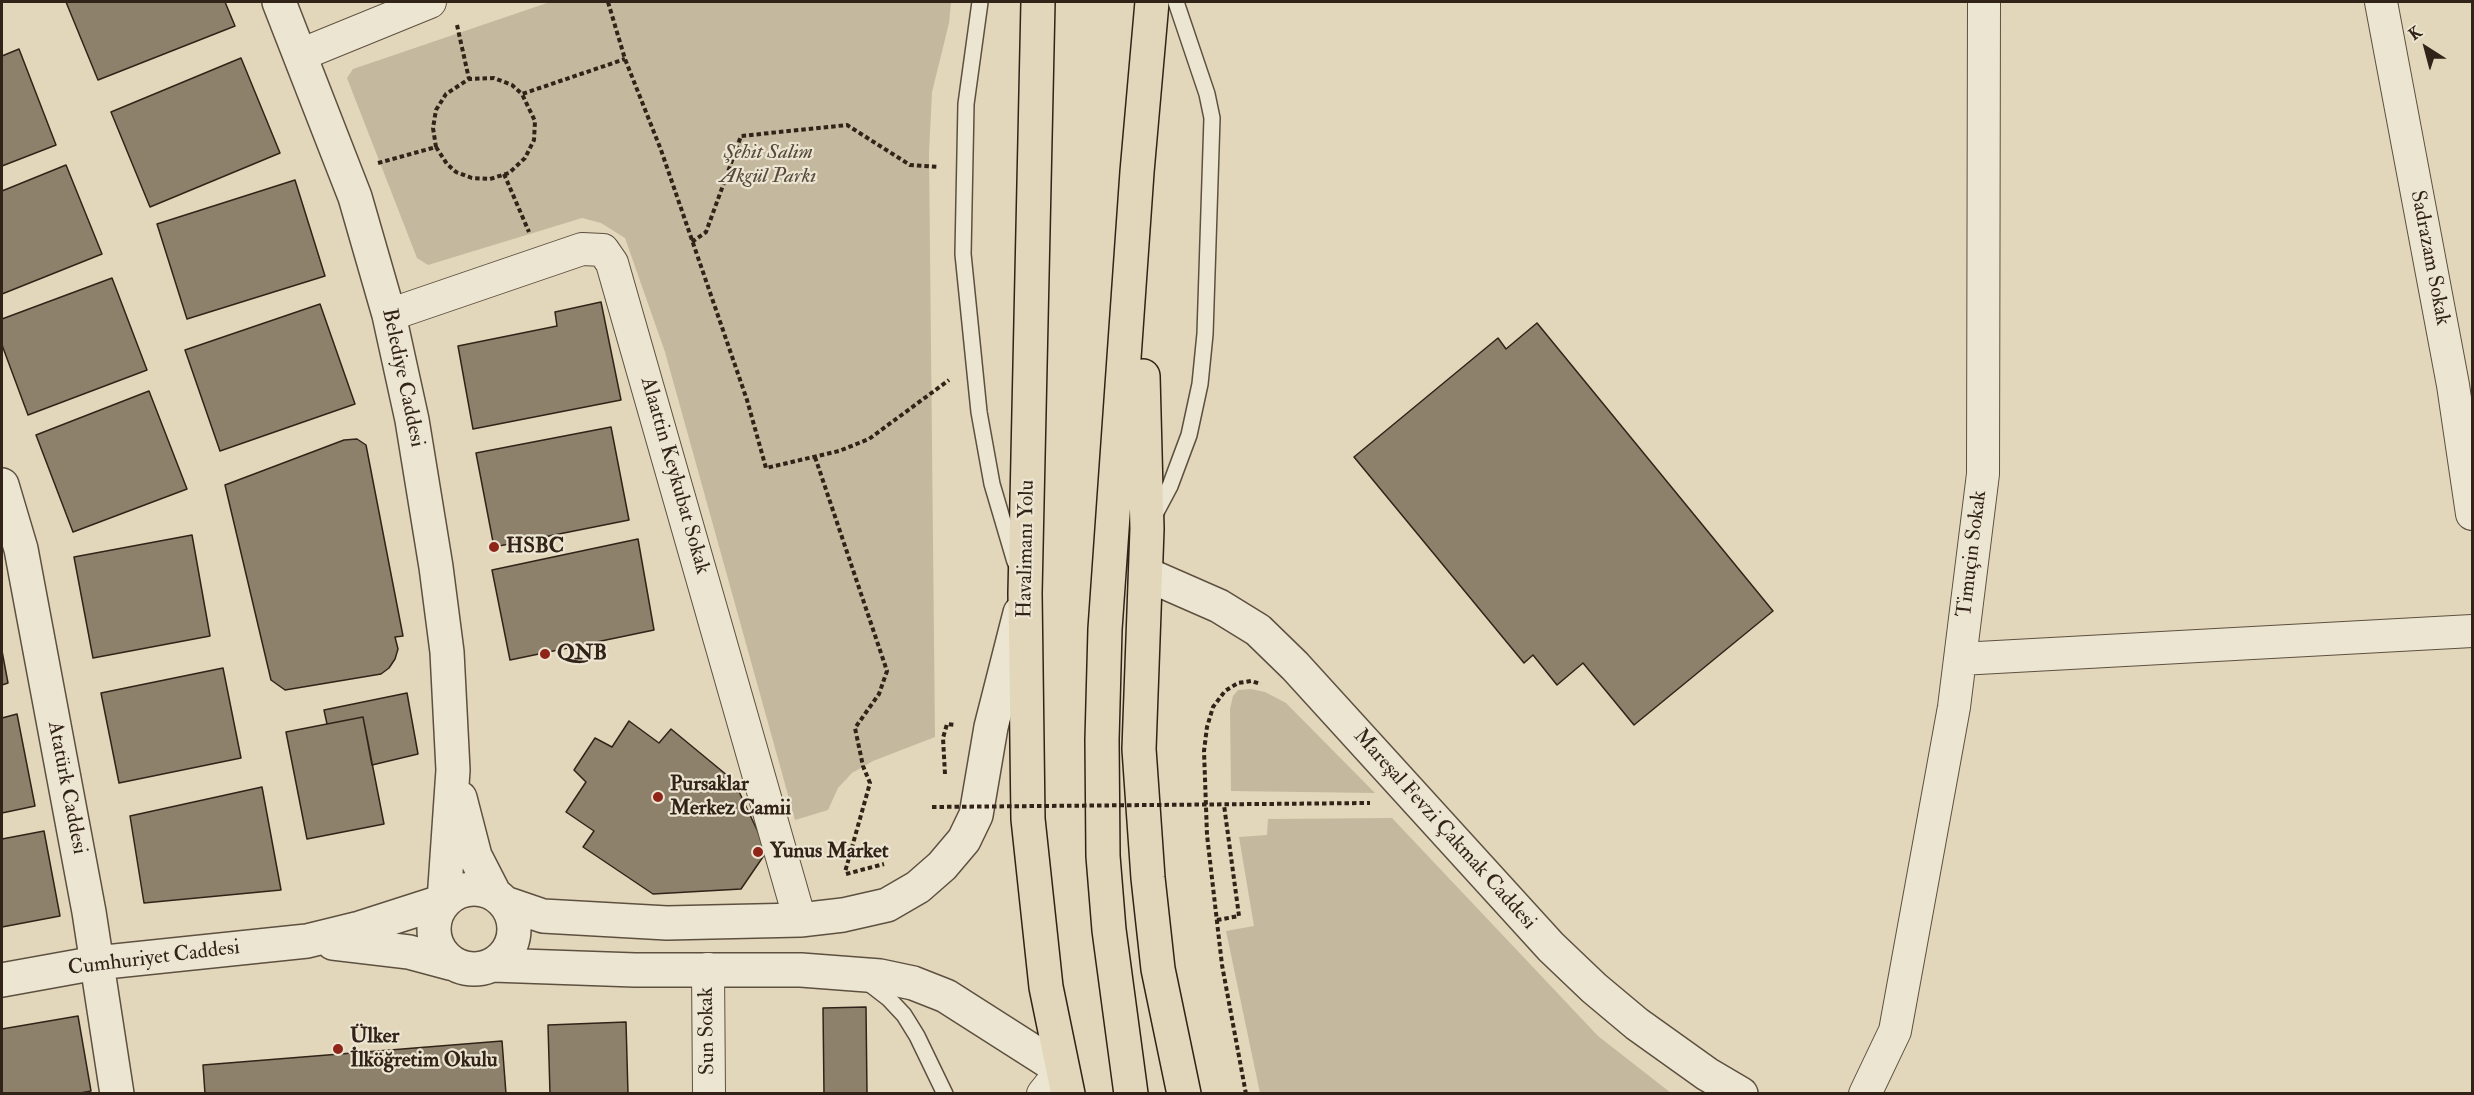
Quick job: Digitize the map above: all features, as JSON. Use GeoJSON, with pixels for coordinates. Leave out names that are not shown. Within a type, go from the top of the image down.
{"type":"FeatureCollection","features":[{"type":"Feature","properties":{"kind":"highway","name":"Havalimanı Yolu"},"geometry":{"type":"LineString","coordinates":[[1038,2],[1025,593],[1028,819],[1058,1088]]}},
{"type":"Feature","properties":{"kind":"highway"},"geometry":{"type":"LineString","coordinates":[[1131,1094],[1108,920],[1103,856],[1102,740],[1105,629],[1137,172],[1152,2]]}},
{"type":"Feature","properties":{"kind":"highway"},"geometry":{"type":"LineString","coordinates":[[1137,172],[1147,530],[1139,749],[1147,867],[1158,969],[1184,1094]]}},
{"type":"Feature","properties":{"kind":"street","name":"Belediye Caddesi"},"geometry":{"type":"LineString","coordinates":[[279,2],[346,173],[389,315],[412,420],[436,567],[447,652],[453,770]]}},
{"type":"Feature","properties":{"kind":"street"},"geometry":{"type":"LineString","coordinates":[[300,54],[430,2]]}},
{"type":"Feature","properties":{"kind":"street","name":"Timuçin Sokak"},"geometry":{"type":"LineString","coordinates":[[1864,1094],[1895,1031],[1954,707],[1983,474],[1984,2]]}},
{"type":"Feature","properties":{"kind":"street","name":"Sadrazam Sokak"},"geometry":{"type":"LineString","coordinates":[[2381,2],[2463,383],[2472,514]]}},
{"type":"Feature","properties":{"kind":"street","name":"Alaattin Keykubat Sokak"},"geometry":{"type":"LineString","coordinates":[[389,315],[582,249],[603,250],[612,263],[800,920]]}},
{"type":"Feature","properties":{"kind":"street","name":"Atatürk Caddesi"},"geometry":{"type":"LineString","coordinates":[[2,485],[21,549],[89,912],[117,1094]]}},
{"type":"Feature","properties":{"kind":"street","name":"Mareşal Fevzi Çakmak Caddesi"},"geometry":{"type":"LineString","coordinates":[[1146,574],[1219,606],[1258,630],[1295,666],[1551,947],[1638,1024],[1707,1074],[1741,1094]]}},
{"type":"Feature","properties":{"kind":"street"},"geometry":{"type":"LineString","coordinates":[[307,941],[360,928],[444,901],[456,892],[469,888],[543,916],[667,923],[800,920],[843,915],[887,905],[926,880],[942,866],[964,840],[976,815],[991,727],[1025,593]]}},
{"type":"Feature","properties":{"kind":"street"},"geometry":{"type":"LineString","coordinates":[[1960,659],[2472,631]]}},
{"type":"Feature","properties":{"kind":"street"},"geometry":{"type":"LineString","coordinates":[[453,770],[476,856],[512,915],[515,928],[510,946],[493,965]]}},
{"type":"Feature","properties":{"kind":"street"},"geometry":{"type":"LineString","coordinates":[[450,963],[438,948],[433,934],[435,915],[444,901],[453,770]]}},
{"type":"Feature","properties":{"kind":"street"},"geometry":{"type":"LineString","coordinates":[[307,941],[361,945],[409,952],[464,969],[479,969],[493,965],[635,970],[801,970],[880,976],[914,983],[946,996],[1058,1088]]}},
{"type":"Feature","properties":{"kind":"street","name":"Cumhuriyet Caddesi"},"geometry":{"type":"LineString","coordinates":[[2,980],[96,963],[307,941]]}},
{"type":"Feature","properties":{"kind":"street","name":"Sun Sokak"},"geometry":{"type":"LineString","coordinates":[[708,969],[709,1094]]}},
{"type":"Feature","properties":{"kind":"lane"},"geometry":{"type":"LineString","coordinates":[[980,2],[966,104],[963,254],[979,412],[992,484],[1025,593]]}},
{"type":"Feature","properties":{"kind":"lane"},"geometry":{"type":"LineString","coordinates":[[1147,530],[1170,486],[1189,435],[1200,384],[1205,334],[1212,118],[1207,94],[1176,2]]}},
{"type":"Feature","properties":{"kind":"lane"},"geometry":{"type":"LineString","coordinates":[[857,974],[889,999],[904,1015],[917,1036],[945,1094]]}},
{"type":"Feature","properties":{"kind":"path"},"geometry":{"type":"LineString","coordinates":[[608,2],[625,58],[661,150],[747,400],[766,468],[839,451],[869,439],[932,391],[975,364]]}},
{"type":"Feature","properties":{"kind":"path"},"geometry":{"type":"LineString","coordinates":[[457,24],[469,80]]}},
{"type":"Feature","properties":{"kind":"path"},"geometry":{"type":"LineString","coordinates":[[522,94],[625,58]]}},
{"type":"Feature","properties":{"kind":"path"},"geometry":{"type":"LineString","coordinates":[[494,78],[512,85],[522,94],[535,121],[534,140],[525,158],[504,174],[490,179],[472,178],[456,171],[447,164],[436,147],[433,128],[436,110],[446,94],[469,80],[494,78]]}},
{"type":"Feature","properties":{"kind":"path"},"geometry":{"type":"LineString","coordinates":[[692,242],[706,232],[741,136],[847,124],[910,165],[964,168]]}},
{"type":"Feature","properties":{"kind":"path"},"geometry":{"type":"LineString","coordinates":[[346,173],[436,147]]}},
{"type":"Feature","properties":{"kind":"path"},"geometry":{"type":"LineString","coordinates":[[504,174],[542,263]]}},
{"type":"Feature","properties":{"kind":"path"},"geometry":{"type":"LineString","coordinates":[[815,457],[887,671],[879,694],[855,728],[863,766],[870,783],[845,872]]}},
{"type":"Feature","properties":{"kind":"path"},"geometry":{"type":"LineString","coordinates":[[1246,1094],[1222,965],[1207,835],[1204,752],[1207,727],[1213,707],[1224,691],[1238,682],[1251,681],[1266,686]]}},
{"type":"Feature","properties":{"kind":"path"},"geometry":{"type":"LineString","coordinates":[[943,738],[946,784]]}},
{"type":"Feature","properties":{"kind":"path"},"geometry":{"type":"LineString","coordinates":[[947,796],[947,814]]}},
{"type":"Feature","properties":{"kind":"path"},"geometry":{"type":"LineString","coordinates":[[932,807],[1370,803]]}},
{"type":"Feature","properties":{"kind":"path"},"geometry":{"type":"LineString","coordinates":[[1217,920],[1239,916],[1224,805]]}},
{"type":"Feature","properties":{"kind":"path"},"geometry":{"type":"LineString","coordinates":[[859,870],[893,861]]}},
{"type":"Feature","properties":{"kind":"green space","name":"Şehit Salim Akgül Parkı"},"geometry":{"type":"Polygon","coordinates":[[[550,2],[951,2],[949,23],[932,92],[929,153],[935,737],[873,761],[852,773],[838,788],[828,810],[795,820],[665,352],[625,238],[601,223],[582,218],[428,265],[417,258],[347,78],[353,69],[550,2]]]}},
{"type":"Feature","properties":{"kind":"green space"},"geometry":{"type":"Polygon","coordinates":[[[1251,689],[1265,692],[1286,703],[1375,793],[1231,791],[1230,709],[1233,696],[1238,690],[1251,689]]]}},
{"type":"Feature","properties":{"kind":"green space"},"geometry":{"type":"Polygon","coordinates":[[[1392,818],[1598,1036],[1671,1093],[1260,1093],[1226,931],[1254,926],[1239,837],[1267,835],[1268,819],[1392,818]]]}},
{"type":"Feature","properties":{"kind":"building"},"geometry":{"type":"Polygon","coordinates":[[[66,2],[225,2],[235,26],[98,80],[66,2]]]}},
{"type":"Feature","properties":{"kind":"building"},"geometry":{"type":"Polygon","coordinates":[[[19,49],[56,145],[2,166],[2,56],[19,49]]]}},
{"type":"Feature","properties":{"kind":"building"},"geometry":{"type":"Polygon","coordinates":[[[241,58],[280,153],[150,207],[111,112],[241,58]]]}},
{"type":"Feature","properties":{"kind":"building"},"geometry":{"type":"Polygon","coordinates":[[[66,165],[102,254],[2,294],[2,191],[66,165]]]}},
{"type":"Feature","properties":{"kind":"building"},"geometry":{"type":"Polygon","coordinates":[[[295,180],[325,276],[187,319],[157,224],[295,180]]]}},
{"type":"Feature","properties":{"kind":"building"},"geometry":{"type":"Polygon","coordinates":[[[112,278],[147,370],[28,415],[2,345],[2,319],[112,278]]]}},
{"type":"Feature","properties":{"kind":"building"},"geometry":{"type":"Polygon","coordinates":[[[601,302],[621,400],[473,429],[458,346],[557,326],[555,312],[601,302]]]}},
{"type":"Feature","properties":{"kind":"building"},"geometry":{"type":"Polygon","coordinates":[[[320,304],[355,404],[220,451],[185,350],[320,304]]]}},
{"type":"Feature","properties":{"kind":"building"},"geometry":{"type":"Polygon","coordinates":[[[1537,323],[1773,611],[1634,725],[1583,663],[1557,685],[1533,655],[1524,663],[1354,457],[1498,338],[1506,349],[1537,323]]]}},
{"type":"Feature","properties":{"kind":"building"},"geometry":{"type":"Polygon","coordinates":[[[149,391],[187,489],[73,532],[36,435],[149,391]]]}},
{"type":"Feature","properties":{"kind":"building"},"geometry":{"type":"Polygon","coordinates":[[[611,427],[629,520],[494,547],[476,453],[611,427]]]}},
{"type":"Feature","properties":{"kind":"building"},"geometry":{"type":"Polygon","coordinates":[[[357,439],[366,445],[403,636],[395,637],[398,649],[395,659],[381,674],[285,690],[271,680],[225,485],[344,440],[357,439]]]}},
{"type":"Feature","properties":{"kind":"building"},"geometry":{"type":"Polygon","coordinates":[[[192,535],[210,636],[93,658],[74,557],[192,535]]]}},
{"type":"Feature","properties":{"kind":"building"},"geometry":{"type":"Polygon","coordinates":[[[638,539],[654,630],[510,660],[492,570],[638,539]]]}},
{"type":"Feature","properties":{"kind":"building"},"geometry":{"type":"Polygon","coordinates":[[[2,651],[8,683],[2,685],[2,651]]]}},
{"type":"Feature","properties":{"kind":"building"},"geometry":{"type":"Polygon","coordinates":[[[223,668],[241,758],[119,783],[101,693],[223,668]]]}},
{"type":"Feature","properties":{"kind":"building"},"geometry":{"type":"Polygon","coordinates":[[[407,693],[418,754],[372,765],[363,717],[327,724],[324,710],[407,693]]]}},
{"type":"Feature","properties":{"kind":"building"},"geometry":{"type":"Polygon","coordinates":[[[17,714],[35,806],[2,813],[2,718],[17,714]]]}},
{"type":"Feature","properties":{"kind":"building"},"geometry":{"type":"Polygon","coordinates":[[[363,717],[384,824],[307,839],[286,732],[363,717]]]}},
{"type":"Feature","properties":{"kind":"building","name":"Pursaklar Merkez Camii"},"geometry":{"type":"Polygon","coordinates":[[[629,721],[659,743],[671,729],[734,781],[767,851],[741,889],[653,894],[583,847],[594,831],[566,812],[586,782],[574,770],[595,738],[612,747],[629,721]]]}},
{"type":"Feature","properties":{"kind":"building"},"geometry":{"type":"Polygon","coordinates":[[[262,787],[281,890],[144,903],[130,816],[262,787]]]}},
{"type":"Feature","properties":{"kind":"building"},"geometry":{"type":"Polygon","coordinates":[[[44,831],[60,916],[2,927],[2,839],[44,831]]]}},
{"type":"Feature","properties":{"kind":"building"},"geometry":{"type":"Polygon","coordinates":[[[866,1007],[867,1094],[824,1094],[823,1008],[866,1007]]]}},
{"type":"Feature","properties":{"kind":"building"},"geometry":{"type":"Polygon","coordinates":[[[78,1016],[91,1091],[75,1094],[2,1094],[2,1029],[78,1016]]]}},
{"type":"Feature","properties":{"kind":"building"},"geometry":{"type":"Polygon","coordinates":[[[626,1022],[628,1094],[550,1094],[548,1025],[626,1022]]]}},
{"type":"Feature","properties":{"kind":"building"},"geometry":{"type":"Polygon","coordinates":[[[502,1041],[506,1094],[205,1094],[203,1065],[502,1041]]]}},
{"type":"Feature","properties":{"kind":"place","name":"HSBC"},"geometry":{"type":"Point","coordinates":[494,547]}},
{"type":"Feature","properties":{"kind":"place","name":"QNB"},"geometry":{"type":"Point","coordinates":[545,654]}},
{"type":"Feature","properties":{"kind":"place","name":"Pursaklar Merkez Camii"},"geometry":{"type":"Point","coordinates":[658,797]}},
{"type":"Feature","properties":{"kind":"place","name":"Yunus Market"},"geometry":{"type":"Point","coordinates":[758,852]}},
{"type":"Feature","properties":{"kind":"place","name":"Ülker İlköğretim Okulu"},"geometry":{"type":"Point","coordinates":[338,1049]}}]}
